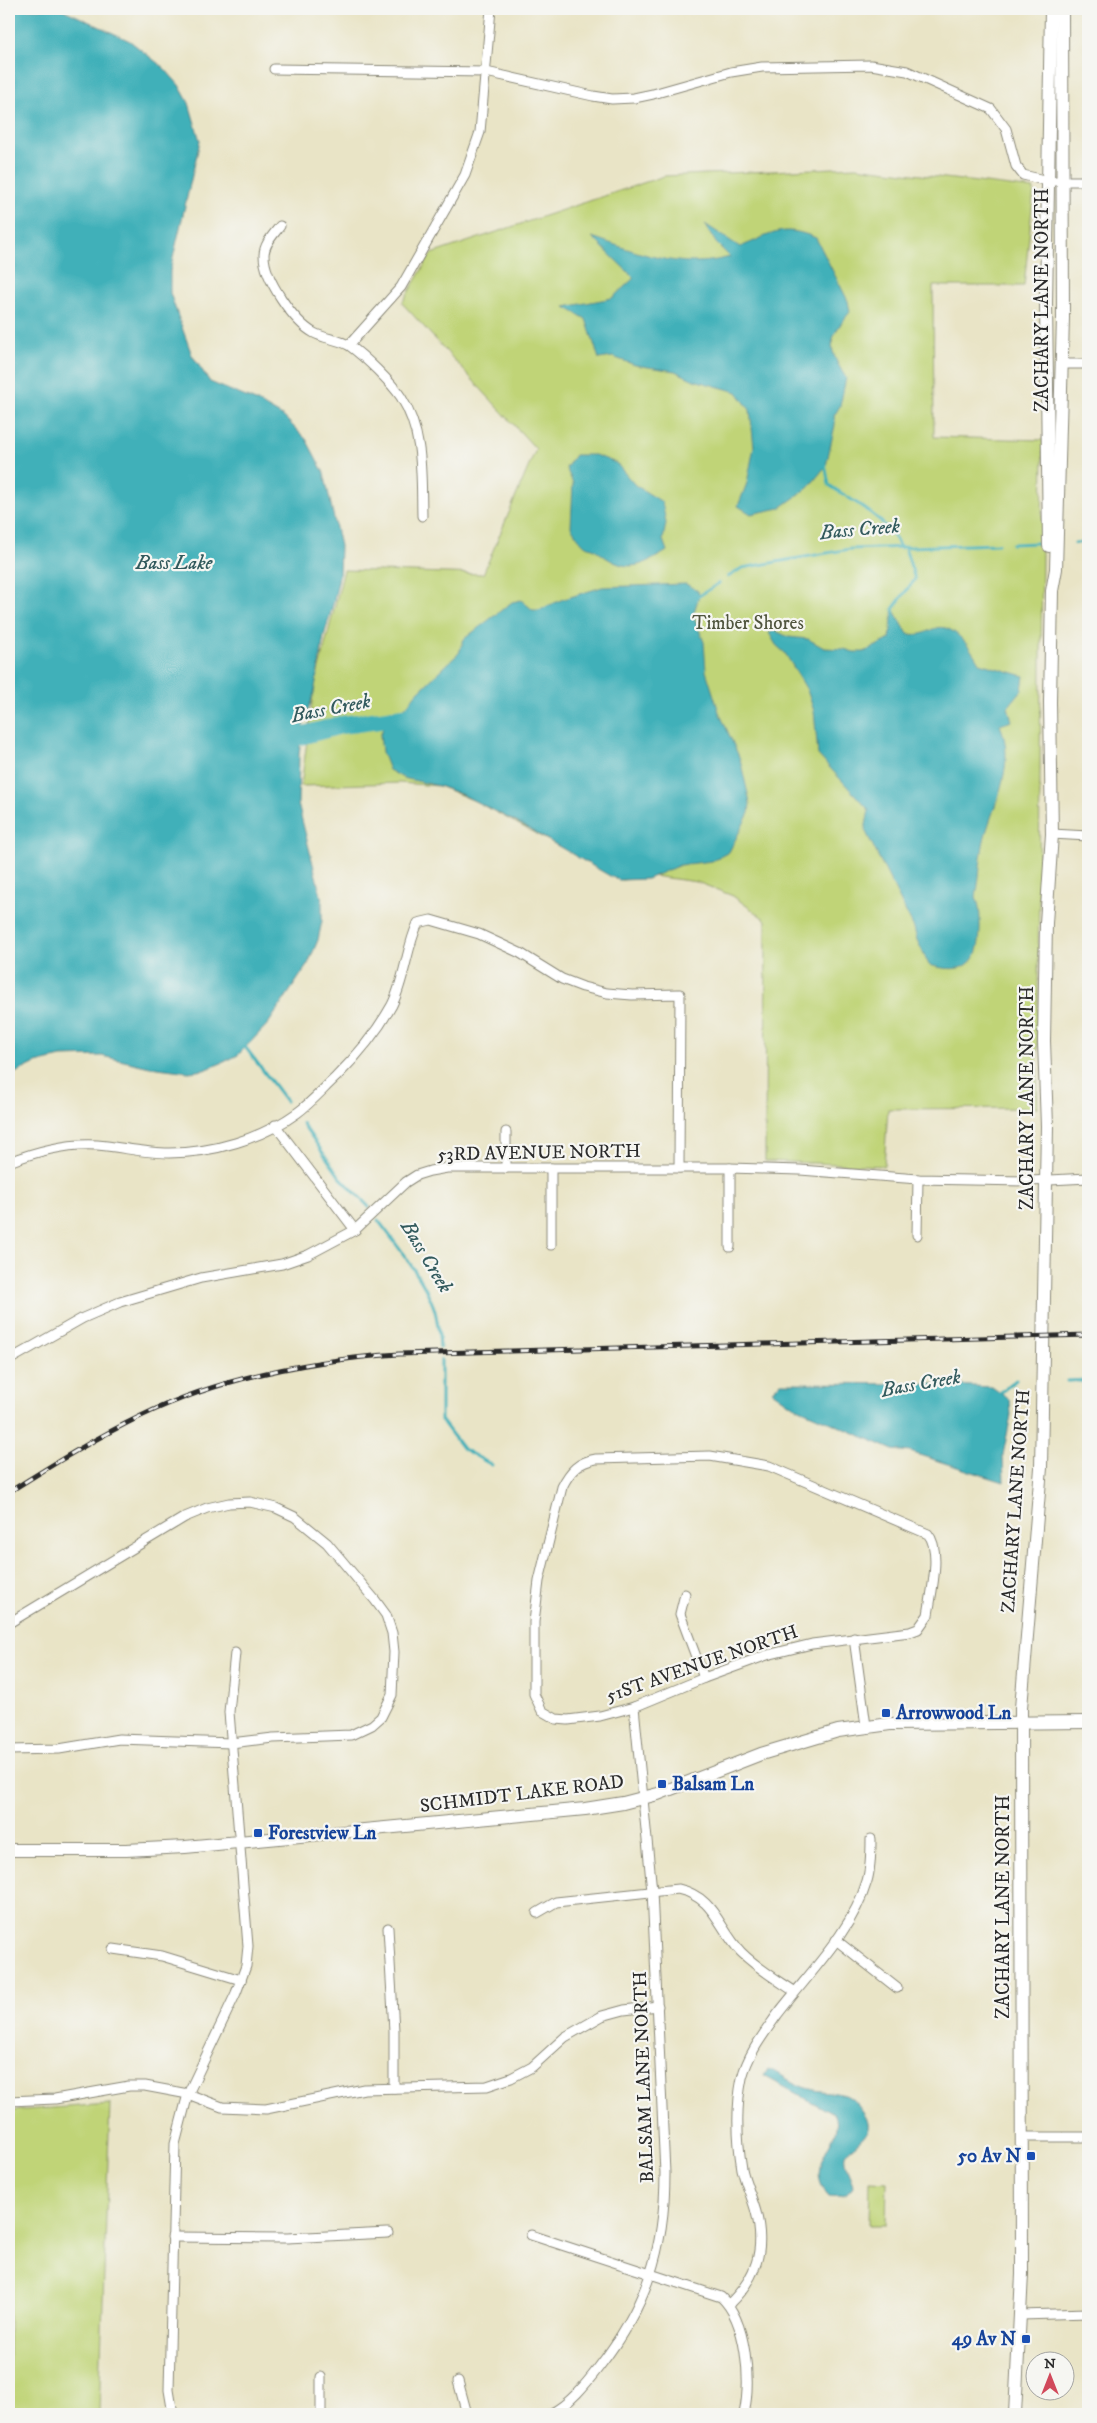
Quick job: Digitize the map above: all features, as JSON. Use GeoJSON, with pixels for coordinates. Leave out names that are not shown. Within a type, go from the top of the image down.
{"type":"FeatureCollection","features":[{"type":"Feature","properties":{"kind":"street"},"geometry":{"type":"LineString","coordinates":[[349,346],[401,287],[465,175],[480,132],[491,9]]}},
{"type":"Feature","properties":{"kind":"street","name":"ZACHARY LANE NORTH"},"geometry":{"type":"LineString","coordinates":[[1015,2414],[1020,2315],[1023,2137],[1021,1724],[1024,1662],[1041,1468],[1046,1180],[1044,1022],[1046,923],[1052,834],[1050,702],[1052,591],[1049,570],[1047,427],[1051,9]]}},
{"type":"Feature","properties":{"kind":"street","name":"ZACHARY LANE NORTH"},"geometry":{"type":"LineString","coordinates":[[1052,591],[1056,569],[1062,364],[1063,12]]}},
{"type":"Feature","properties":{"kind":"street"},"geometry":{"type":"LineString","coordinates":[[274,69],[486,72],[612,99],[634,98],[653,94],[732,72],[762,67],[871,65],[907,71],[991,109],[1006,129],[1016,166],[1029,178],[1088,181]]}},
{"type":"Feature","properties":{"kind":"street"},"geometry":{"type":"LineString","coordinates":[[280,226],[269,239],[264,254],[266,270],[289,309],[314,334],[349,346],[400,396],[410,415],[421,458],[422,516]]}},
{"type":"Feature","properties":{"kind":"street"},"geometry":{"type":"LineString","coordinates":[[1062,364],[1088,364]]}},
{"type":"Feature","properties":{"kind":"street"},"geometry":{"type":"LineString","coordinates":[[1052,834],[1088,836]]}},
{"type":"Feature","properties":{"kind":"street"},"geometry":{"type":"LineString","coordinates":[[9,1162],[47,1149],[71,1146],[95,1145],[167,1153],[193,1152],[222,1147],[275,1125],[297,1113],[352,1060],[370,1038],[392,1004],[407,959],[411,938],[418,923],[431,920],[479,934],[520,953],[562,979],[582,987],[607,993],[632,995],[680,994],[679,1168]]}},
{"type":"Feature","properties":{"kind":"street"},"geometry":{"type":"LineString","coordinates":[[275,1125],[356,1230]]}},
{"type":"Feature","properties":{"kind":"street"},"geometry":{"type":"LineString","coordinates":[[506,1132],[506,1168]]}},
{"type":"Feature","properties":{"kind":"street","name":"53RD AVENUE NORTH"},"geometry":{"type":"LineString","coordinates":[[9,1360],[76,1322],[120,1302],[201,1278],[282,1264],[308,1255],[356,1230],[406,1182],[417,1175],[448,1168],[730,1168],[800,1170],[918,1179],[1046,1180],[1088,1178]]}},
{"type":"Feature","properties":{"kind":"street"},"geometry":{"type":"LineString","coordinates":[[551,1168],[551,1245]]}},
{"type":"Feature","properties":{"kind":"street"},"geometry":{"type":"LineString","coordinates":[[730,1168],[730,1247]]}},
{"type":"Feature","properties":{"kind":"street"},"geometry":{"type":"LineString","coordinates":[[917,1235],[918,1179]]}},
{"type":"Feature","properties":{"kind":"street","name":"51ST AVENUE NORTH"},"geometry":{"type":"LineString","coordinates":[[710,1456],[769,1466],[928,1534],[934,1540],[935,1555],[928,1615],[918,1629],[910,1632],[854,1638],[812,1644],[767,1655],[704,1678],[634,1707],[600,1716],[568,1720],[550,1717],[542,1711],[534,1694],[534,1622],[538,1581],[562,1487],[572,1470],[585,1460],[596,1458],[710,1456]]}},
{"type":"Feature","properties":{"kind":"street"},"geometry":{"type":"LineString","coordinates":[[9,1623],[185,1517],[207,1508],[229,1503],[250,1502],[276,1508],[296,1517],[327,1544],[386,1615],[392,1634],[393,1683],[392,1695],[380,1717],[372,1725],[351,1735],[273,1738],[231,1743],[119,1739],[96,1741],[59,1749],[9,1750]]}},
{"type":"Feature","properties":{"kind":"street"},"geometry":{"type":"LineString","coordinates":[[685,1594],[680,1614],[704,1678]]}},
{"type":"Feature","properties":{"kind":"street"},"geometry":{"type":"LineString","coordinates":[[854,1638],[866,1726]]}},
{"type":"Feature","properties":{"kind":"street"},"geometry":{"type":"LineString","coordinates":[[172,2414],[170,2390],[172,2237],[176,2144],[188,2094],[241,1980],[246,1966],[248,1946],[229,1712],[234,1653]]}},
{"type":"Feature","properties":{"kind":"street","name":"BALSAM LANE NORTH"},"geometry":{"type":"LineString","coordinates":[[554,2414],[593,2375],[625,2332],[638,2308],[652,2273],[665,2208],[652,1891],[634,1707]]}},
{"type":"Feature","properties":{"kind":"street","name":"SCHMIDT LAKE ROAD"},"geometry":{"type":"LineString","coordinates":[[9,1850],[126,1850],[240,1842],[585,1809],[643,1798],[801,1740],[866,1726],[926,1723],[1021,1724],[1088,1722]]}},
{"type":"Feature","properties":{"kind":"street"},"geometry":{"type":"LineString","coordinates":[[729,2304],[750,2280],[755,2271],[760,2241],[759,2226],[742,2169],[738,2099],[743,2076],[754,2048],[794,1991],[836,1940],[854,1913],[868,1880],[871,1839]]}},
{"type":"Feature","properties":{"kind":"street"},"geometry":{"type":"LineString","coordinates":[[537,1913],[556,1902],[678,1889],[696,1895],[712,1910],[728,1937],[741,1952],[756,1965],[794,1991]]}},
{"type":"Feature","properties":{"kind":"street"},"geometry":{"type":"LineString","coordinates":[[388,1928],[394,2031],[394,2088]]}},
{"type":"Feature","properties":{"kind":"street"},"geometry":{"type":"LineString","coordinates":[[836,1940],[897,1988]]}},
{"type":"Feature","properties":{"kind":"street"},"geometry":{"type":"LineString","coordinates":[[113,1949],[162,1956],[241,1980]]}},
{"type":"Feature","properties":{"kind":"street"},"geometry":{"type":"LineString","coordinates":[[9,2101],[55,2099],[129,2086],[145,2086],[188,2094],[222,2107],[266,2109],[356,2090],[487,2086],[510,2078],[532,2067],[565,2037],[602,2016],[624,2010],[658,2006]]}},
{"type":"Feature","properties":{"kind":"street"},"geometry":{"type":"LineString","coordinates":[[1023,2137],[1088,2137]]}},
{"type":"Feature","properties":{"kind":"street"},"geometry":{"type":"LineString","coordinates":[[172,2237],[287,2238],[388,2233]]}},
{"type":"Feature","properties":{"kind":"street"},"geometry":{"type":"LineString","coordinates":[[531,2234],[710,2293],[720,2297],[729,2304],[736,2317],[748,2377],[744,2414]]}},
{"type":"Feature","properties":{"kind":"street"},"geometry":{"type":"LineString","coordinates":[[1020,2315],[1088,2313]]}},
{"type":"Feature","properties":{"kind":"street"},"geometry":{"type":"LineString","coordinates":[[321,2377],[321,2414]]}},
{"type":"Feature","properties":{"kind":"street"},"geometry":{"type":"LineString","coordinates":[[458,2381],[467,2414]]}},
{"type":"Feature","properties":{"kind":"green space","name":"Timber Shores"},"geometry":{"type":"Polygon","coordinates":[[[856,167],[1034,189],[1024,286],[933,286],[934,437],[1043,440],[1037,1108],[888,1109],[884,1166],[765,1161],[766,920],[733,896],[697,882],[653,876],[622,880],[475,801],[439,786],[400,783],[301,786],[314,688],[344,570],[483,574],[536,449],[402,303],[431,254],[664,176],[856,167]]]}},
{"type":"Feature","properties":{"kind":"green space"},"geometry":{"type":"Polygon","coordinates":[[[110,2104],[99,2414],[9,2414],[9,2111],[110,2104]]]}},
{"type":"Feature","properties":{"kind":"green space"},"geometry":{"type":"Polygon","coordinates":[[[870,2181],[887,2182],[886,2225],[869,2225],[870,2181]]]}},
{"type":"Feature","properties":{"kind":"water","name":"Bass Lake"},"geometry":{"type":"Polygon","coordinates":[[[9,9],[62,9],[130,41],[164,68],[179,85],[189,103],[200,141],[170,271],[170,293],[180,322],[192,355],[210,382],[258,402],[284,417],[306,439],[324,473],[340,546],[339,576],[324,636],[314,693],[302,728],[299,755],[298,804],[322,900],[322,921],[318,940],[308,964],[268,1024],[238,1055],[204,1070],[189,1072],[150,1067],[102,1056],[61,1057],[36,1063],[9,1076],[9,9]]]}},
{"type":"Feature","properties":{"kind":"water"},"geometry":{"type":"Polygon","coordinates":[[[705,224],[740,247],[776,232],[794,231],[816,238],[848,301],[850,312],[837,330],[832,344],[835,359],[846,378],[840,406],[834,416],[835,425],[826,466],[808,488],[780,508],[751,514],[738,506],[747,483],[754,447],[750,410],[737,392],[694,380],[675,371],[635,365],[613,357],[599,359],[586,319],[565,307],[612,298],[634,278],[592,237],[644,254],[677,261],[712,261],[730,257],[716,243],[705,224]]]}},
{"type":"Feature","properties":{"kind":"water"},"geometry":{"type":"Polygon","coordinates":[[[575,455],[595,455],[616,463],[635,485],[662,502],[666,523],[663,540],[667,551],[648,562],[631,566],[615,562],[582,542],[571,527],[573,483],[566,468],[575,455]]]}},
{"type":"Feature","properties":{"kind":"water"},"geometry":{"type":"Polygon","coordinates":[[[686,584],[698,591],[699,596],[693,615],[704,642],[706,671],[719,712],[740,759],[750,803],[749,813],[729,852],[712,861],[680,865],[647,879],[619,880],[522,825],[463,795],[439,786],[403,778],[389,770],[382,752],[380,735],[390,713],[403,710],[418,692],[459,653],[464,639],[512,602],[521,600],[533,610],[539,610],[561,600],[602,587],[686,584]]]}},
{"type":"Feature","properties":{"kind":"water"},"geometry":{"type":"Polygon","coordinates":[[[893,609],[908,634],[922,634],[937,628],[950,630],[968,645],[979,663],[1024,676],[1022,690],[1008,707],[1012,721],[1000,725],[1006,753],[1005,767],[1003,781],[982,851],[976,897],[980,911],[977,950],[968,964],[952,969],[929,965],[917,940],[914,928],[865,830],[869,810],[818,755],[814,711],[807,690],[785,653],[776,645],[769,633],[774,630],[788,637],[808,639],[824,648],[864,652],[890,639],[893,609]]]}},
{"type":"Feature","properties":{"kind":"water"},"geometry":{"type":"Polygon","coordinates":[[[781,1383],[932,1384],[992,1387],[1010,1400],[1011,1415],[1003,1455],[1004,1482],[910,1452],[893,1450],[793,1406],[772,1391],[781,1383]]]}},
{"type":"Feature","properties":{"kind":"water"},"geometry":{"type":"Polygon","coordinates":[[[768,2069],[803,2087],[845,2095],[853,2100],[862,2111],[866,2118],[868,2130],[861,2140],[845,2154],[845,2163],[853,2187],[845,2195],[829,2196],[821,2184],[819,2173],[821,2162],[835,2132],[837,2123],[834,2114],[764,2076],[768,2069]]]}},
{"type":"Feature","properties":{"kind":"waterway"},"geometry":{"type":"LineString","coordinates":[[825,464],[829,485],[879,520],[895,538],[900,548]]}},
{"type":"Feature","properties":{"kind":"waterway","name":"Bass Creek"},"geometry":{"type":"LineString","coordinates":[[1075,543],[1088,542]]}},
{"type":"Feature","properties":{"kind":"waterway","name":"Bass Creek"},"geometry":{"type":"LineString","coordinates":[[1012,544],[1038,543]]}},
{"type":"Feature","properties":{"kind":"waterway","name":"Bass Creek"},"geometry":{"type":"LineString","coordinates":[[728,577],[742,568],[850,549],[998,544]]}},
{"type":"Feature","properties":{"kind":"waterway"},"geometry":{"type":"LineString","coordinates":[[894,612],[893,609],[915,579],[905,548]]}},
{"type":"Feature","properties":{"kind":"waterway","name":"Bass Creek"},"geometry":{"type":"LineString","coordinates":[[696,598],[719,583]]}},
{"type":"Feature","properties":{"kind":"waterway","name":"Bass Creek"},"geometry":{"type":"LineString","coordinates":[[281,743],[282,741],[341,725],[411,716]]}},
{"type":"Feature","properties":{"kind":"waterway","name":"Bass Creek"},"geometry":{"type":"LineString","coordinates":[[243,1044],[286,1101]]}},
{"type":"Feature","properties":{"kind":"waterway","name":"Bass Creek"},"geometry":{"type":"LineString","coordinates":[[302,1123],[340,1177],[369,1207]]}},
{"type":"Feature","properties":{"kind":"waterway","name":"Bass Creek"},"geometry":{"type":"LineString","coordinates":[[378,1220],[423,1284],[436,1315],[440,1347]]}},
{"type":"Feature","properties":{"kind":"waterway","name":"Bass Creek"},"geometry":{"type":"LineString","coordinates":[[441,1360],[441,1420],[463,1449],[492,1465]]}},
{"type":"Feature","properties":{"kind":"waterway","name":"Bass Creek"},"geometry":{"type":"LineString","coordinates":[[1001,1392],[1016,1380]]}},
{"type":"Feature","properties":{"kind":"waterway","name":"Bass Creek"},"geometry":{"type":"LineString","coordinates":[[1067,1381],[1088,1380]]}},
{"type":"Feature","properties":{"kind":"railway"},"geometry":{"type":"LineString","coordinates":[[9,1492],[107,1433],[172,1402],[235,1381],[300,1366],[333,1361],[399,1354],[1088,1335]]}},
{"type":"Feature","properties":{"kind":"place","name":"Arrowwood Ln"},"geometry":{"type":"Point","coordinates":[886,1713]}},
{"type":"Feature","properties":{"kind":"place","name":"Balsam Ln"},"geometry":{"type":"Point","coordinates":[662,1784]}},
{"type":"Feature","properties":{"kind":"place","name":"Forestview Ln"},"geometry":{"type":"Point","coordinates":[258,1833]}},
{"type":"Feature","properties":{"kind":"place","name":"50 Av N"},"geometry":{"type":"Point","coordinates":[1031,2156]}},
{"type":"Feature","properties":{"kind":"place","name":"49 Av N"},"geometry":{"type":"Point","coordinates":[1026,2339]}}]}
